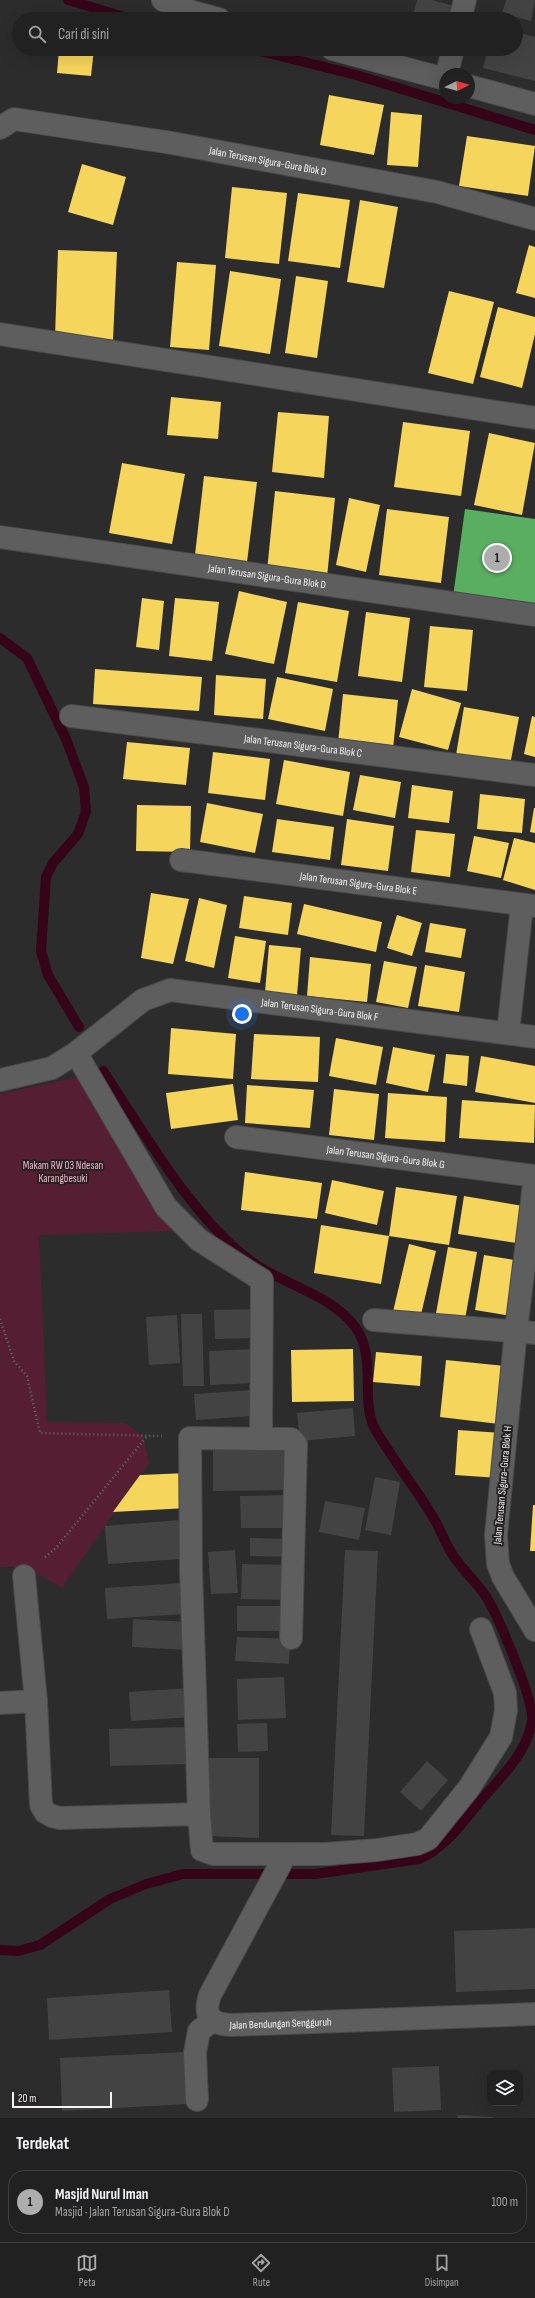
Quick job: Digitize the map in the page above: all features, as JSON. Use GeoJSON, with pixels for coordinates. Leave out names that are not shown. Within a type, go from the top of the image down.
{"type":"FeatureCollection","features":[{"type":"Feature","properties":{"kind":"street"},"geometry":{"type":"LineString","coordinates":[[163,0],[182,9],[193,12]]}},
{"type":"Feature","properties":{"kind":"street"},"geometry":{"type":"LineString","coordinates":[[462,12],[465,0]]}},
{"type":"Feature","properties":{"kind":"street"},"geometry":{"type":"LineString","coordinates":[[358,56],[439,77]]}},
{"type":"Feature","properties":{"kind":"street"},"geometry":{"type":"LineString","coordinates":[[448,68],[451,56]]}},
{"type":"Feature","properties":{"kind":"street"},"geometry":{"type":"LineString","coordinates":[[475,88],[535,104]]}},
{"type":"Feature","properties":{"kind":"street","name":"Jalan Terusan Sigura-Gura Blok D"},"geometry":{"type":"LineString","coordinates":[[0,128],[14,119],[172,143],[437,192],[535,220]]}},
{"type":"Feature","properties":{"kind":"street"},"geometry":{"type":"LineString","coordinates":[[0,334],[535,418]]}},
{"type":"Feature","properties":{"kind":"street","name":"Jalan Terusan Sigura-Gura Blok D"},"geometry":{"type":"LineString","coordinates":[[0,536],[535,615]]}},
{"type":"Feature","properties":{"kind":"street","name":"Jalan Terusan Sigura-Gura Blok C"},"geometry":{"type":"LineString","coordinates":[[71,716],[535,775]]}},
{"type":"Feature","properties":{"kind":"street","name":"Jalan Terusan Sigura-Gura Blok E"},"geometry":{"type":"LineString","coordinates":[[181,860],[529,905]]}},
{"type":"Feature","properties":{"kind":"street"},"geometry":{"type":"LineString","coordinates":[[508,1033],[529,905]]}},
{"type":"Feature","properties":{"kind":"street","name":"Jalan Terusan Sigura-Gura Blok F"},"geometry":{"type":"LineString","coordinates":[[0,1080],[52,1068],[76,1053],[143,1000],[170,990],[535,1037]]}},
{"type":"Feature","properties":{"kind":"street"},"geometry":{"type":"LineString","coordinates":[[76,1053],[166,1207],[199,1240],[262,1280],[261,1439]]}},
{"type":"Feature","properties":{"kind":"street","name":"Jalan Terusan Sigura-Gura Blok G"},"geometry":{"type":"LineString","coordinates":[[236,1137],[535,1176]]}},
{"type":"Feature","properties":{"kind":"street","name":"Jalan Terusan Sigura-Gura Blok H"},"geometry":{"type":"LineString","coordinates":[[535,1176],[526,1332],[496,1535],[498,1564],[503,1577],[535,1630]]}},
{"type":"Feature","properties":{"kind":"street"},"geometry":{"type":"LineString","coordinates":[[374,1320],[526,1332]]}},
{"type":"Feature","properties":{"kind":"street"},"geometry":{"type":"LineString","coordinates":[[291,1638],[296,1444],[291,1439],[190,1438],[191,1570],[199,1814],[202,1850],[213,1854],[282,1860],[377,1850],[417,1844],[428,1839],[469,1788],[501,1737],[506,1710],[504,1693],[481,1629]]}},
{"type":"Feature","properties":{"kind":"street"},"geometry":{"type":"LineString","coordinates":[[24,1576],[36,1701],[40,1795],[45,1812],[60,1818],[199,1814]]}},
{"type":"Feature","properties":{"kind":"street"},"geometry":{"type":"LineString","coordinates":[[0,1702],[36,1701]]}},
{"type":"Feature","properties":{"kind":"street"},"geometry":{"type":"LineString","coordinates":[[197,2100],[195,2054],[199,2031],[212,2021],[208,2012],[210,1996],[282,1860]]}},
{"type":"Feature","properties":{"kind":"street","name":"Jalan Bendungan Sengguruh"},"geometry":{"type":"LineString","coordinates":[[212,2021],[220,2024],[231,2025],[535,2014]]}},
{"type":"Feature","properties":{"kind":"path"},"geometry":{"type":"LineString","coordinates":[[0,1319],[14,1361],[27,1376],[40,1433],[148,1435],[190,1438]]}},
{"type":"Feature","properties":{"kind":"path"},"geometry":{"type":"LineString","coordinates":[[24,1576],[56,1548],[148,1435]]}},
{"type":"Feature","properties":{"kind":"green space","name":"Makam RW 03 Ndesan Karangbesuki"},"geometry":{"type":"Polygon","coordinates":[[[78,1077],[172,1231],[39,1235],[47,1422],[125,1423],[143,1436],[149,1463],[62,1588],[25,1567],[0,1567],[0,1094],[78,1077]]]}},
{"type":"Feature","properties":{"kind":"building: Hunian"},"geometry":{"type":"Polygon","coordinates":[[[58,56],[93,56],[91,76],[57,73],[58,56]]]}},
{"type":"Feature","properties":{"kind":"building: Hunian"},"geometry":{"type":"Polygon","coordinates":[[[329,95],[384,105],[374,155],[320,145],[329,95]]]}},
{"type":"Feature","properties":{"kind":"building: Hunian"},"geometry":{"type":"Polygon","coordinates":[[[391,112],[422,115],[418,167],[387,165],[391,112]]]}},
{"type":"Feature","properties":{"kind":"building: Hunian"},"geometry":{"type":"Polygon","coordinates":[[[467,136],[535,146],[528,196],[459,186],[467,136]]]}},
{"type":"Feature","properties":{"kind":"building: Hunian"},"geometry":{"type":"Polygon","coordinates":[[[82,164],[126,177],[113,225],[68,212],[82,164]]]}},
{"type":"Feature","properties":{"kind":"building: Hunian"},"geometry":{"type":"Polygon","coordinates":[[[232,187],[287,193],[279,264],[225,258],[232,187]]]}},
{"type":"Feature","properties":{"kind":"building: Hunian"},"geometry":{"type":"Polygon","coordinates":[[[298,193],[350,200],[340,268],[288,261],[298,193]]]}},
{"type":"Feature","properties":{"kind":"building: Hunian"},"geometry":{"type":"Polygon","coordinates":[[[360,200],[398,207],[384,288],[347,282],[360,200]]]}},
{"type":"Feature","properties":{"kind":"building: Hunian"},"geometry":{"type":"Polygon","coordinates":[[[529,245],[535,247],[535,298],[516,293],[529,245]]]}},
{"type":"Feature","properties":{"kind":"building: Hunian"},"geometry":{"type":"Polygon","coordinates":[[[58,250],[117,252],[113,340],[55,337],[58,250]]]}},
{"type":"Feature","properties":{"kind":"building: Hunian"},"geometry":{"type":"Polygon","coordinates":[[[177,262],[216,265],[209,350],[170,347],[177,262]]]}},
{"type":"Feature","properties":{"kind":"building: Hunian"},"geometry":{"type":"Polygon","coordinates":[[[230,271],[281,279],[270,354],[219,346],[230,271]]]}},
{"type":"Feature","properties":{"kind":"building: Hunian"},"geometry":{"type":"Polygon","coordinates":[[[296,276],[328,281],[317,358],[285,353],[296,276]]]}},
{"type":"Feature","properties":{"kind":"building: Hunian"},"geometry":{"type":"Polygon","coordinates":[[[449,291],[494,302],[473,384],[428,373],[449,291]]]}},
{"type":"Feature","properties":{"kind":"building: Hunian"},"geometry":{"type":"Polygon","coordinates":[[[498,307],[535,317],[535,334],[522,388],[480,377],[498,307]]]}},
{"type":"Feature","properties":{"kind":"building: Hunian"},"geometry":{"type":"Polygon","coordinates":[[[171,397],[221,402],[218,439],[167,435],[171,397]]]}},
{"type":"Feature","properties":{"kind":"building: Hunian"},"geometry":{"type":"Polygon","coordinates":[[[278,412],[329,416],[324,478],[272,472],[278,412]]]}},
{"type":"Feature","properties":{"kind":"building: Hunian"},"geometry":{"type":"Polygon","coordinates":[[[403,422],[470,431],[461,496],[394,487],[403,422]]]}},
{"type":"Feature","properties":{"kind":"building: Hunian"},"geometry":{"type":"Polygon","coordinates":[[[489,433],[535,443],[522,515],[474,505],[489,433]]]}},
{"type":"Feature","properties":{"kind":"building: Hunian"},"geometry":{"type":"Polygon","coordinates":[[[122,463],[185,474],[172,544],[109,533],[122,463]]]}},
{"type":"Feature","properties":{"kind":"building: Hunian"},"geometry":{"type":"Polygon","coordinates":[[[204,476],[257,482],[247,562],[195,555],[204,476]]]}},
{"type":"Feature","properties":{"kind":"building: Hunian"},"geometry":{"type":"Polygon","coordinates":[[[275,491],[335,498],[327,577],[267,571],[275,491]]]}},
{"type":"Feature","properties":{"kind":"building: Hunian"},"geometry":{"type":"Polygon","coordinates":[[[349,498],[380,505],[366,572],[336,565],[349,498]]]}},
{"type":"Feature","properties":{"kind":"building: Hunian"},"geometry":{"type":"Polygon","coordinates":[[[387,509],[449,517],[441,583],[379,575],[387,509]]]}},
{"type":"Feature","properties":{"kind":"building: Hunian"},"geometry":{"type":"Polygon","coordinates":[[[239,591],[287,602],[274,664],[225,654],[239,591]]]}},
{"type":"Feature","properties":{"kind":"building: Hunian"},"geometry":{"type":"Polygon","coordinates":[[[142,598],[164,601],[159,650],[136,647],[142,598]]]}},
{"type":"Feature","properties":{"kind":"building: Hunian"},"geometry":{"type":"Polygon","coordinates":[[[175,598],[219,602],[212,661],[169,656],[175,598]]]}},
{"type":"Feature","properties":{"kind":"building: Hunian"},"geometry":{"type":"Polygon","coordinates":[[[298,602],[349,611],[337,682],[285,673],[298,602]]]}},
{"type":"Feature","properties":{"kind":"building: Hunian"},"geometry":{"type":"Polygon","coordinates":[[[366,612],[410,618],[402,682],[358,676],[366,612]]]}},
{"type":"Feature","properties":{"kind":"building: Hunian"},"geometry":{"type":"Polygon","coordinates":[[[430,626],[473,630],[467,691],[424,687],[430,626]]]}},
{"type":"Feature","properties":{"kind":"building: Hunian"},"geometry":{"type":"Polygon","coordinates":[[[95,669],[202,677],[199,711],[93,704],[95,669]]]}},
{"type":"Feature","properties":{"kind":"building: Hunian"},"geometry":{"type":"Polygon","coordinates":[[[216,675],[266,679],[263,719],[214,715],[216,675]]]}},
{"type":"Feature","properties":{"kind":"building: Hunian"},"geometry":{"type":"Polygon","coordinates":[[[277,677],[333,689],[325,731],[268,719],[277,677]]]}},
{"type":"Feature","properties":{"kind":"building: Hunian"},"geometry":{"type":"Polygon","coordinates":[[[412,689],[461,703],[448,750],[399,737],[412,689]]]}},
{"type":"Feature","properties":{"kind":"building: Hunian"},"geometry":{"type":"Polygon","coordinates":[[[343,694],[398,700],[393,749],[338,743],[343,694]]]}},
{"type":"Feature","properties":{"kind":"building: Hunian"},"geometry":{"type":"Polygon","coordinates":[[[464,707],[519,717],[510,765],[456,755],[464,707]]]}},
{"type":"Feature","properties":{"kind":"building: Hunian"},"geometry":{"type":"Polygon","coordinates":[[[532,716],[535,717],[535,757],[524,754],[532,716]]]}},
{"type":"Feature","properties":{"kind":"building: Hunian"},"geometry":{"type":"Polygon","coordinates":[[[127,742],[190,748],[186,785],[123,779],[127,742]]]}},
{"type":"Feature","properties":{"kind":"building: Hunian"},"geometry":{"type":"Polygon","coordinates":[[[213,752],[270,759],[265,800],[208,793],[213,752]]]}},
{"type":"Feature","properties":{"kind":"building: Hunian"},"geometry":{"type":"Polygon","coordinates":[[[284,760],[350,772],[343,816],[276,804],[284,760]]]}},
{"type":"Feature","properties":{"kind":"building: Hunian"},"geometry":{"type":"Polygon","coordinates":[[[360,775],[401,782],[395,818],[353,810],[360,775]]]}},
{"type":"Feature","properties":{"kind":"building: Hunian"},"geometry":{"type":"Polygon","coordinates":[[[412,785],[453,791],[449,823],[408,818],[412,785]]]}},
{"type":"Feature","properties":{"kind":"building: Hunian"},"geometry":{"type":"Polygon","coordinates":[[[480,794],[525,799],[522,833],[477,829],[480,794]]]}},
{"type":"Feature","properties":{"kind":"building: Hunian"},"geometry":{"type":"Polygon","coordinates":[[[207,803],[263,814],[255,853],[200,842],[207,803]]]}},
{"type":"Feature","properties":{"kind":"building: Hunian"},"geometry":{"type":"Polygon","coordinates":[[[137,805],[191,806],[190,852],[136,851],[137,805]]]}},
{"type":"Feature","properties":{"kind":"building: Hunian"},"geometry":{"type":"Polygon","coordinates":[[[535,808],[535,833],[530,832],[535,808]]]}},
{"type":"Feature","properties":{"kind":"building: Hunian"},"geometry":{"type":"Polygon","coordinates":[[[277,819],[334,827],[330,860],[272,852],[277,819]]]}},
{"type":"Feature","properties":{"kind":"building: Hunian"},"geometry":{"type":"Polygon","coordinates":[[[347,819],[394,826],[388,871],[341,865],[347,819]]]}},
{"type":"Feature","properties":{"kind":"building: Hunian"},"geometry":{"type":"Polygon","coordinates":[[[416,830],[455,834],[450,877],[411,872],[416,830]]]}},
{"type":"Feature","properties":{"kind":"building: Hunian"},"geometry":{"type":"Polygon","coordinates":[[[474,836],[509,843],[501,878],[467,871],[474,836]]]}},
{"type":"Feature","properties":{"kind":"building: Hunian"},"geometry":{"type":"Polygon","coordinates":[[[514,838],[535,843],[535,890],[503,880],[514,838]]]}},
{"type":"Feature","properties":{"kind":"building: Hunian"},"geometry":{"type":"Polygon","coordinates":[[[151,893],[189,899],[173,964],[141,958],[151,893]]]}},
{"type":"Feature","properties":{"kind":"building: Hunian"},"geometry":{"type":"Polygon","coordinates":[[[244,896],[292,903],[288,935],[239,928],[244,896]]]}},
{"type":"Feature","properties":{"kind":"building: Hunian"},"geometry":{"type":"Polygon","coordinates":[[[199,898],[227,905],[214,968],[185,961],[199,898]]]}},
{"type":"Feature","properties":{"kind":"building: Hunian"},"geometry":{"type":"Polygon","coordinates":[[[304,904],[382,922],[376,952],[297,934],[304,904]]]}},
{"type":"Feature","properties":{"kind":"building: Hunian"},"geometry":{"type":"Polygon","coordinates":[[[397,915],[422,923],[412,956],[387,948],[397,915]]]}},
{"type":"Feature","properties":{"kind":"building: Hunian"},"geometry":{"type":"Polygon","coordinates":[[[430,923],[466,929],[461,958],[425,952],[430,923]]]}},
{"type":"Feature","properties":{"kind":"building: Hunian"},"geometry":{"type":"Polygon","coordinates":[[[235,936],[266,941],[260,983],[228,978],[235,936]]]}},
{"type":"Feature","properties":{"kind":"building: Hunian"},"geometry":{"type":"Polygon","coordinates":[[[269,945],[301,948],[297,995],[265,992],[269,945]]]}},
{"type":"Feature","properties":{"kind":"building: Hunian"},"geometry":{"type":"Polygon","coordinates":[[[310,957],[371,964],[367,1002],[307,996],[310,957]]]}},
{"type":"Feature","properties":{"kind":"building: Hunian"},"geometry":{"type":"Polygon","coordinates":[[[384,961],[417,967],[408,1008],[376,1002],[384,961]]]}},
{"type":"Feature","properties":{"kind":"building: Hunian"},"geometry":{"type":"Polygon","coordinates":[[[425,965],[465,972],[459,1012],[418,1006],[425,965]]]}},
{"type":"Feature","properties":{"kind":"building: Hunian"},"geometry":{"type":"Polygon","coordinates":[[[171,1028],[236,1034],[233,1079],[168,1074],[171,1028]]]}},
{"type":"Feature","properties":{"kind":"building: Hunian"},"geometry":{"type":"Polygon","coordinates":[[[254,1034],[320,1037],[318,1082],[251,1079],[254,1034]]]}},
{"type":"Feature","properties":{"kind":"building: Hunian"},"geometry":{"type":"Polygon","coordinates":[[[336,1038],[383,1047],[376,1085],[329,1076],[336,1038]]]}},
{"type":"Feature","properties":{"kind":"building: Hunian"},"geometry":{"type":"Polygon","coordinates":[[[393,1047],[435,1055],[428,1092],[386,1083],[393,1047]]]}},
{"type":"Feature","properties":{"kind":"building: Hunian"},"geometry":{"type":"Polygon","coordinates":[[[446,1054],[469,1056],[467,1086],[443,1083],[446,1054]]]}},
{"type":"Feature","properties":{"kind":"building: Hunian"},"geometry":{"type":"Polygon","coordinates":[[[481,1056],[535,1066],[535,1103],[475,1092],[481,1056]]]}},
{"type":"Feature","properties":{"kind":"building: Hunian"},"geometry":{"type":"Polygon","coordinates":[[[233,1084],[238,1120],[171,1129],[166,1093],[233,1084]]]}},
{"type":"Feature","properties":{"kind":"building: Hunian"},"geometry":{"type":"Polygon","coordinates":[[[247,1085],[314,1090],[310,1128],[245,1123],[247,1085]]]}},
{"type":"Feature","properties":{"kind":"building: Hunian"},"geometry":{"type":"Polygon","coordinates":[[[334,1089],[379,1094],[374,1140],[329,1135],[334,1089]]]}},
{"type":"Feature","properties":{"kind":"building: Hunian"},"geometry":{"type":"Polygon","coordinates":[[[388,1093],[447,1097],[445,1142],[385,1138],[388,1093]]]}},
{"type":"Feature","properties":{"kind":"building: Hunian"},"geometry":{"type":"Polygon","coordinates":[[[462,1100],[535,1105],[534,1143],[459,1138],[462,1100]]]}},
{"type":"Feature","properties":{"kind":"building: Hunian"},"geometry":{"type":"Polygon","coordinates":[[[245,1172],[322,1183],[317,1219],[241,1210],[245,1172]]]}},
{"type":"Feature","properties":{"kind":"building: Hunian"},"geometry":{"type":"Polygon","coordinates":[[[332,1180],[384,1191],[377,1225],[325,1213],[332,1180]]]}},
{"type":"Feature","properties":{"kind":"building: Hunian"},"geometry":{"type":"Polygon","coordinates":[[[396,1187],[457,1196],[449,1245],[389,1236],[396,1187]]]}},
{"type":"Feature","properties":{"kind":"building: Hunian"},"geometry":{"type":"Polygon","coordinates":[[[464,1196],[529,1207],[523,1244],[458,1234],[464,1196]]]}},
{"type":"Feature","properties":{"kind":"building: Hunian"},"geometry":{"type":"Polygon","coordinates":[[[321,1225],[389,1236],[381,1284],[314,1273],[321,1225]]]}},
{"type":"Feature","properties":{"kind":"building: Hunian"},"geometry":{"type":"Polygon","coordinates":[[[409,1244],[436,1251],[419,1323],[392,1316],[409,1244]]]}},
{"type":"Feature","properties":{"kind":"building: Hunian"},"geometry":{"type":"Polygon","coordinates":[[[448,1247],[477,1252],[464,1325],[435,1319],[448,1247]]]}},
{"type":"Feature","properties":{"kind":"building: Hunian"},"geometry":{"type":"Polygon","coordinates":[[[484,1255],[521,1261],[511,1316],[475,1310],[484,1255]]]}},
{"type":"Feature","properties":{"kind":"building: Hunian"},"geometry":{"type":"Polygon","coordinates":[[[353,1349],[354,1401],[292,1402],[291,1350],[353,1349]]]}},
{"type":"Feature","properties":{"kind":"building: Hunian"},"geometry":{"type":"Polygon","coordinates":[[[376,1352],[422,1356],[420,1386],[373,1382],[376,1352]]]}},
{"type":"Feature","properties":{"kind":"building: Hunian"},"geometry":{"type":"Polygon","coordinates":[[[446,1360],[505,1366],[499,1424],[440,1417],[446,1360]]]}},
{"type":"Feature","properties":{"kind":"building: Hunian"},"geometry":{"type":"Polygon","coordinates":[[[458,1430],[502,1433],[499,1478],[455,1475],[458,1430]]]}},
{"type":"Feature","properties":{"kind":"building: Hunian"},"geometry":{"type":"Polygon","coordinates":[[[188,1473],[188,1508],[113,1512],[140,1475],[188,1473]]]}},
{"type":"Feature","properties":{"kind":"building: Hunian"},"geometry":{"type":"Polygon","coordinates":[[[533,1505],[535,1505],[535,1551],[530,1551],[533,1505]]]}},
{"type":"Feature","properties":{"kind":"building: Publik"},"geometry":{"type":"Polygon","coordinates":[[[465,509],[535,519],[535,609],[453,597],[465,509]]]}},
{"type":"Feature","properties":{"kind":"building: Lainnya"},"geometry":{"type":"Polygon","coordinates":[[[417,0],[432,0],[454,6],[453,12],[414,12],[417,0]]]}},
{"type":"Feature","properties":{"kind":"building: Lainnya"},"geometry":{"type":"Polygon","coordinates":[[[506,0],[535,0],[531,21],[523,19],[523,12],[502,12],[506,0]]]}},
{"type":"Feature","properties":{"kind":"building: Lainnya"},"geometry":{"type":"Polygon","coordinates":[[[523,34],[535,37],[535,81],[483,68],[486,56],[523,56],[523,34]]]}},
{"type":"Feature","properties":{"kind":"building: Lainnya"},"geometry":{"type":"Polygon","coordinates":[[[259,1309],[260,1338],[215,1339],[214,1310],[259,1309]]]}},
{"type":"Feature","properties":{"kind":"building: Lainnya"},"geometry":{"type":"Polygon","coordinates":[[[181,1314],[202,1314],[204,1386],[183,1386],[181,1314]]]}},
{"type":"Feature","properties":{"kind":"building: Lainnya"},"geometry":{"type":"Polygon","coordinates":[[[177,1315],[180,1363],[149,1365],[146,1317],[177,1315]]]}},
{"type":"Feature","properties":{"kind":"building: Lainnya"},"geometry":{"type":"Polygon","coordinates":[[[257,1349],[259,1383],[210,1385],[209,1351],[257,1349]]]}},
{"type":"Feature","properties":{"kind":"building: Lainnya"},"geometry":{"type":"Polygon","coordinates":[[[252,1390],[253,1416],[196,1420],[194,1394],[252,1390]]]}},
{"type":"Feature","properties":{"kind":"building: Lainnya"},"geometry":{"type":"Polygon","coordinates":[[[353,1408],[355,1436],[300,1441],[297,1413],[353,1408]]]}},
{"type":"Feature","properties":{"kind":"building: Lainnya"},"geometry":{"type":"Polygon","coordinates":[[[286,1448],[287,1490],[213,1491],[213,1449],[286,1448]]]}},
{"type":"Feature","properties":{"kind":"building: Lainnya"},"geometry":{"type":"Polygon","coordinates":[[[375,1477],[400,1482],[391,1535],[365,1530],[375,1477]]]}},
{"type":"Feature","properties":{"kind":"building: Lainnya"},"geometry":{"type":"Polygon","coordinates":[[[288,1495],[288,1528],[241,1528],[240,1496],[288,1495]]]}},
{"type":"Feature","properties":{"kind":"building: Lainnya"},"geometry":{"type":"Polygon","coordinates":[[[325,1501],[365,1508],[359,1540],[319,1532],[325,1501]]]}},
{"type":"Feature","properties":{"kind":"building: Lainnya"},"geometry":{"type":"Polygon","coordinates":[[[180,1520],[182,1559],[108,1564],[105,1526],[180,1520]]]}},
{"type":"Feature","properties":{"kind":"building: Lainnya"},"geometry":{"type":"Polygon","coordinates":[[[250,1538],[291,1539],[290,1557],[250,1556],[250,1538]]]}},
{"type":"Feature","properties":{"kind":"building: Lainnya"},"geometry":{"type":"Polygon","coordinates":[[[235,1550],[238,1593],[211,1594],[208,1552],[235,1550]]]}},
{"type":"Feature","properties":{"kind":"building: Lainnya"},"geometry":{"type":"Polygon","coordinates":[[[345,1550],[378,1551],[364,1836],[331,1835],[345,1550]]]}},
{"type":"Feature","properties":{"kind":"building: Lainnya"},"geometry":{"type":"Polygon","coordinates":[[[242,1564],[292,1565],[290,1600],[241,1599],[242,1564]]]}},
{"type":"Feature","properties":{"kind":"building: Lainnya"},"geometry":{"type":"Polygon","coordinates":[[[182,1583],[184,1614],[107,1619],[105,1588],[182,1583]]]}},
{"type":"Feature","properties":{"kind":"building: Lainnya"},"geometry":{"type":"Polygon","coordinates":[[[237,1606],[288,1606],[288,1631],[237,1631],[237,1606]]]}},
{"type":"Feature","properties":{"kind":"building: Lainnya"},"geometry":{"type":"Polygon","coordinates":[[[133,1619],[188,1622],[187,1650],[132,1647],[133,1619]]]}},
{"type":"Feature","properties":{"kind":"building: Lainnya"},"geometry":{"type":"Polygon","coordinates":[[[237,1637],[290,1639],[289,1664],[235,1661],[237,1637]]]}},
{"type":"Feature","properties":{"kind":"building: Lainnya"},"geometry":{"type":"Polygon","coordinates":[[[284,1677],[286,1718],[238,1720],[237,1679],[284,1677]]]}},
{"type":"Feature","properties":{"kind":"building: Lainnya"},"geometry":{"type":"Polygon","coordinates":[[[190,1688],[192,1717],[131,1721],[129,1692],[190,1688]]]}},
{"type":"Feature","properties":{"kind":"building: Lainnya"},"geometry":{"type":"Polygon","coordinates":[[[267,1723],[268,1751],[238,1752],[237,1724],[267,1723]]]}},
{"type":"Feature","properties":{"kind":"building: Lainnya"},"geometry":{"type":"Polygon","coordinates":[[[186,1727],[187,1764],[110,1766],[109,1729],[186,1727]]]}},
{"type":"Feature","properties":{"kind":"building: Lainnya"},"geometry":{"type":"Polygon","coordinates":[[[208,1758],[259,1758],[259,1838],[209,1836],[208,1758]]]}},
{"type":"Feature","properties":{"kind":"building: Lainnya"},"geometry":{"type":"Polygon","coordinates":[[[427,1761],[448,1780],[421,1811],[400,1792],[427,1761]]]}},
{"type":"Feature","properties":{"kind":"building: Lainnya"},"geometry":{"type":"Polygon","coordinates":[[[535,1928],[535,1989],[456,1992],[454,1931],[535,1928]]]}},
{"type":"Feature","properties":{"kind":"building: Lainnya"},"geometry":{"type":"Polygon","coordinates":[[[169,1990],[172,2032],[49,2040],[47,1998],[169,1990]]]}},
{"type":"Feature","properties":{"kind":"building: Lainnya"},"geometry":{"type":"Polygon","coordinates":[[[185,2052],[188,2104],[62,2111],[60,2058],[185,2052]]]}},
{"type":"Feature","properties":{"kind":"building: Lainnya"},"geometry":{"type":"Polygon","coordinates":[[[439,2066],[441,2110],[394,2112],[392,2068],[439,2066]]]}},
{"type":"Feature","properties":{"kind":"building: Lainnya"},"geometry":{"type":"Polygon","coordinates":[[[458,2115],[493,2117],[493,2118],[457,2118],[458,2115]]]}},
{"type":"Feature","properties":{"kind":"waterway"},"geometry":{"type":"LineString","coordinates":[[68,0],[108,12]]}},
{"type":"Feature","properties":{"kind":"waterway"},"geometry":{"type":"LineString","coordinates":[[281,56],[356,75],[535,130]]}},
{"type":"Feature","properties":{"kind":"waterway"},"geometry":{"type":"LineString","coordinates":[[0,638],[27,658],[66,739],[84,787],[86,812],[78,834],[53,863],[46,877],[41,951],[48,975],[79,1027]]}},
{"type":"Feature","properties":{"kind":"waterway"},"geometry":{"type":"LineString","coordinates":[[0,1950],[18,1951],[40,1945],[110,1899],[146,1884],[183,1874],[315,1874],[419,1859],[438,1848],[454,1833],[514,1762],[530,1731],[532,1720],[531,1710],[521,1676],[506,1637],[491,1605],[485,1595],[455,1558],[433,1517],[375,1429],[369,1406],[366,1353],[356,1328],[346,1316],[333,1306],[261,1268],[227,1241],[187,1196],[103,1071]]}},
{"type":"Feature","properties":{"kind":"place","name":"Masjid Nurul Iman"},"geometry":{"type":"Point","coordinates":[497,558]}}]}
